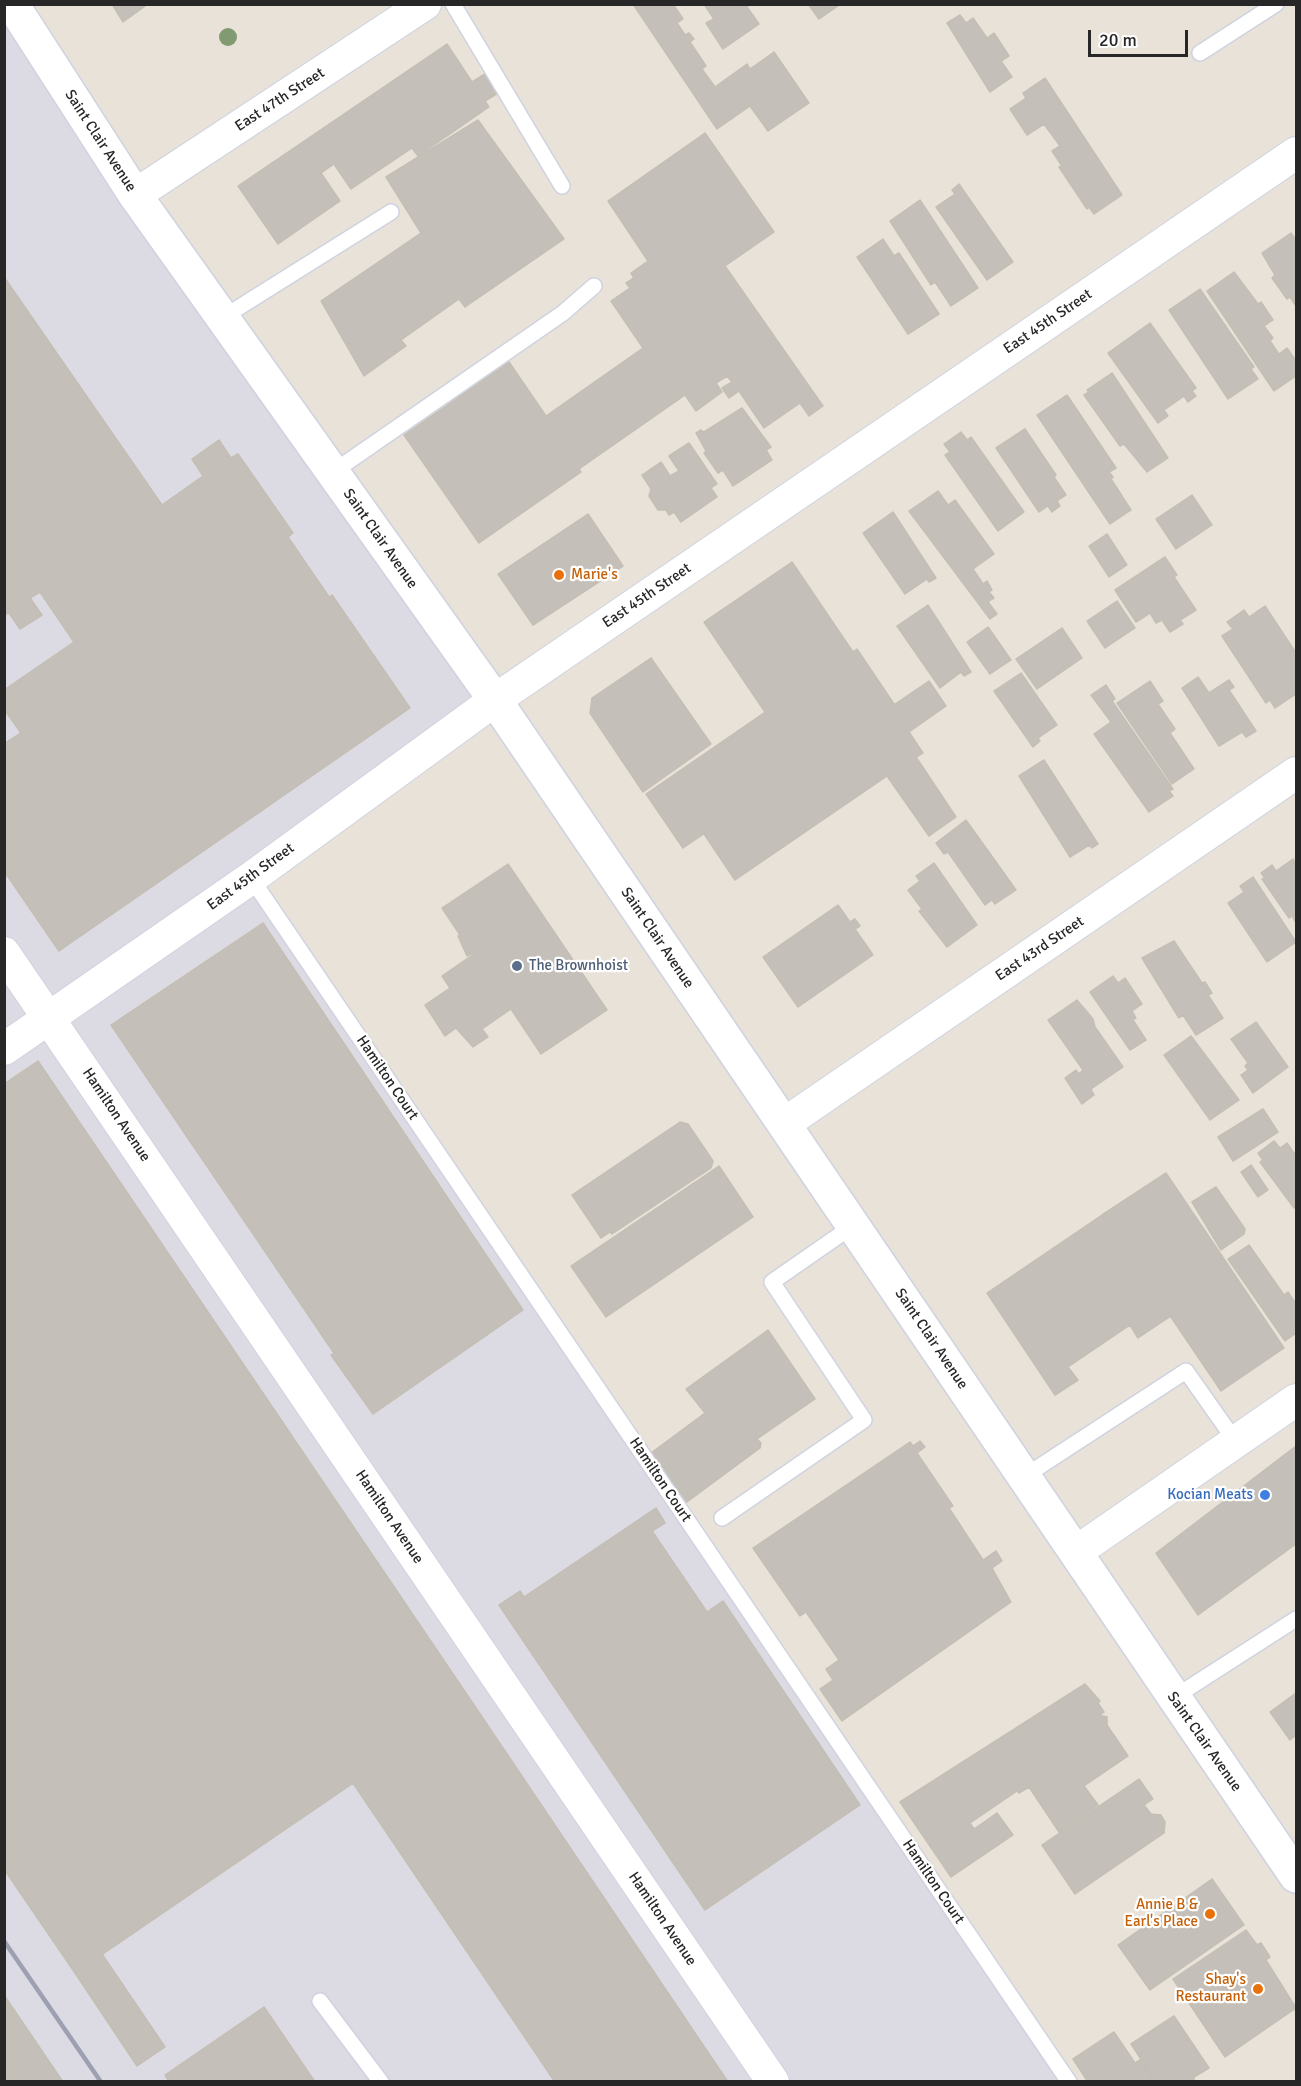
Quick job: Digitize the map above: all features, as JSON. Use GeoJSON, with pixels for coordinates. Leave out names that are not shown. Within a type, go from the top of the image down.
{"type":"FeatureCollection","features":[{"type":"Feature","properties":{"kind":"main road","name":"Saint Clair Avenue"},"geometry":{"type":"LineString","coordinates":[[12,4],[135,195],[495,700],[1296,1876]]}},
{"type":"Feature","properties":{"kind":"street","name":"East 47th Street"},"geometry":{"type":"LineString","coordinates":[[135,195],[407,9]]}},
{"type":"Feature","properties":{"kind":"street","name":"East 45th Street"},"geometry":{"type":"LineString","coordinates":[[4,1049],[251,878],[495,700],[1296,153]]}},
{"type":"Feature","properties":{"kind":"street","name":"East 43rd Street"},"geometry":{"type":"LineString","coordinates":[[784,1124],[1296,773]]}},
{"type":"Feature","properties":{"kind":"street","name":"Hamilton Avenue"},"geometry":{"type":"LineString","coordinates":[[4,953],[773,2082]]}},
{"type":"Feature","properties":{"kind":"street"},"geometry":{"type":"LineString","coordinates":[[1076,1552],[1296,1400]]}},
{"type":"Feature","properties":{"kind":"lane"},"geometry":{"type":"LineString","coordinates":[[453,4],[562,186]]}},
{"type":"Feature","properties":{"kind":"lane"},"geometry":{"type":"LineString","coordinates":[[1200,53],[1276,4]]}},
{"type":"Feature","properties":{"kind":"lane"},"geometry":{"type":"LineString","coordinates":[[222,318],[391,212]]}},
{"type":"Feature","properties":{"kind":"lane"},"geometry":{"type":"LineString","coordinates":[[333,472],[563,313],[594,286]]}},
{"type":"Feature","properties":{"kind":"lane","name":"Hamilton Court"},"geometry":{"type":"LineString","coordinates":[[251,878],[1069,2082]]}},
{"type":"Feature","properties":{"kind":"lane"},"geometry":{"type":"LineString","coordinates":[[722,1518],[864,1420],[772,1282],[854,1225]]}},
{"type":"Feature","properties":{"kind":"lane"},"geometry":{"type":"LineString","coordinates":[[1024,1476],[1186,1371],[1236,1442]]}},
{"type":"Feature","properties":{"kind":"lane"},"geometry":{"type":"LineString","coordinates":[[1173,1698],[1296,1619]]}},
{"type":"Feature","properties":{"kind":"lane"},"geometry":{"type":"LineString","coordinates":[[320,2001],[381,2082]]}},
{"type":"Feature","properties":{"kind":"shaded area"},"geometry":{"type":"Polygon","coordinates":[[[4,5],[495,700],[251,878],[1069,2081],[5,2082],[4,5]]]}},
{"type":"Feature","properties":{"kind":"building"},"geometry":{"type":"Polygon","coordinates":[[[112,4],[148,4],[123,22],[112,4]]]}},
{"type":"Feature","properties":{"kind":"building"},"geometry":{"type":"Polygon","coordinates":[[[633,4],[673,4],[683,19],[677,23],[685,35],[689,33],[694,39],[690,42],[706,66],[702,69],[715,87],[747,64],[750,69],[774,52],[809,103],[768,131],[750,106],[717,129],[633,4]]]}},
{"type":"Feature","properties":{"kind":"building"},"geometry":{"type":"Polygon","coordinates":[[[704,4],[750,4],[747,7],[759,24],[723,49],[706,23],[714,19],[704,4]]]}},
{"type":"Feature","properties":{"kind":"building"},"geometry":{"type":"Polygon","coordinates":[[[808,4],[841,4],[819,19],[808,4]]]}},
{"type":"Feature","properties":{"kind":"building"},"geometry":{"type":"Polygon","coordinates":[[[960,15],[966,23],[973,18],[987,38],[994,33],[1009,56],[1001,61],[1012,77],[990,92],[947,23],[960,15]]]}},
{"type":"Feature","properties":{"kind":"building"},"geometry":{"type":"Polygon","coordinates":[[[447,44],[472,82],[488,72],[501,91],[485,101],[489,107],[418,156],[412,148],[351,189],[334,164],[321,173],[340,201],[278,244],[238,186],[447,44]]]}},
{"type":"Feature","properties":{"kind":"building"},"geometry":{"type":"Polygon","coordinates":[[[1045,78],[1122,195],[1094,214],[1089,207],[1087,209],[1059,167],[1062,166],[1052,151],[1060,146],[1044,124],[1027,135],[1010,109],[1026,98],[1023,93],[1045,78]]]}},
{"type":"Feature","properties":{"kind":"building"},"geometry":{"type":"Polygon","coordinates":[[[478,120],[564,239],[465,307],[459,299],[401,340],[406,346],[364,376],[321,301],[421,233],[386,177],[478,120]]]}},
{"type":"Feature","properties":{"kind":"building"},"geometry":{"type":"Polygon","coordinates":[[[705,133],[774,232],[725,266],[823,406],[809,416],[800,403],[764,428],[739,391],[729,398],[722,388],[732,382],[727,376],[716,383],[722,392],[696,411],[685,395],[579,469],[581,472],[479,543],[404,435],[509,362],[546,416],[643,348],[611,301],[630,288],[626,283],[634,278],[631,273],[648,261],[608,201],[705,133]]]}},
{"type":"Feature","properties":{"kind":"building"},"geometry":{"type":"Polygon","coordinates":[[[959,184],[1013,262],[987,280],[936,207],[955,194],[952,190],[959,184]]]}},
{"type":"Feature","properties":{"kind":"building"},"geometry":{"type":"Polygon","coordinates":[[[920,200],[978,288],[951,306],[935,282],[931,285],[890,221],[920,200]]]}},
{"type":"Feature","properties":{"kind":"building"},"geometry":{"type":"Polygon","coordinates":[[[1291,233],[1296,240],[1296,306],[1290,297],[1287,299],[1272,278],[1275,275],[1262,253],[1291,233]]]}},
{"type":"Feature","properties":{"kind":"building"},"geometry":{"type":"Polygon","coordinates":[[[883,239],[894,256],[899,253],[939,314],[908,334],[857,257],[883,239]]]}},
{"type":"Feature","properties":{"kind":"building"},"geometry":{"type":"Polygon","coordinates":[[[1234,272],[1258,304],[1261,302],[1273,320],[1264,326],[1273,338],[1270,341],[1279,354],[1287,348],[1296,361],[1296,376],[1274,391],[1207,291],[1234,272]]]}},
{"type":"Feature","properties":{"kind":"building"},"geometry":{"type":"Polygon","coordinates":[[[4,277],[162,505],[203,476],[192,459],[219,440],[231,458],[238,454],[293,533],[288,537],[329,597],[332,595],[410,708],[59,951],[4,871],[4,744],[21,733],[4,709],[4,690],[74,642],[40,592],[30,598],[42,615],[20,629],[9,613],[4,612],[4,277]]]}},
{"type":"Feature","properties":{"kind":"building"},"geometry":{"type":"Polygon","coordinates":[[[1200,289],[1254,367],[1251,369],[1258,379],[1228,399],[1169,310],[1200,289]]]}},
{"type":"Feature","properties":{"kind":"building"},"geometry":{"type":"Polygon","coordinates":[[[1150,323],[1196,388],[1192,391],[1196,396],[1188,402],[1184,396],[1164,410],[1168,416],[1158,423],[1108,353],[1150,323]]]}},
{"type":"Feature","properties":{"kind":"building"},"geometry":{"type":"Polygon","coordinates":[[[1112,373],[1168,458],[1147,472],[1124,444],[1120,446],[1084,395],[1089,392],[1087,390],[1112,373]]]}},
{"type":"Feature","properties":{"kind":"building"},"geometry":{"type":"Polygon","coordinates":[[[1067,395],[1116,468],[1109,472],[1113,477],[1111,479],[1131,510],[1110,524],[1037,415],[1067,395]]]}},
{"type":"Feature","properties":{"kind":"building"},"geometry":{"type":"Polygon","coordinates":[[[742,408],[771,447],[766,450],[772,460],[733,486],[723,470],[718,473],[704,453],[706,451],[696,433],[701,430],[704,432],[742,408]]]}},
{"type":"Feature","properties":{"kind":"building"},"geometry":{"type":"Polygon","coordinates":[[[1025,429],[1056,475],[1054,477],[1066,495],[1057,501],[1060,506],[1052,512],[1048,506],[1039,512],[996,448],[1025,429]]]}},
{"type":"Feature","properties":{"kind":"building"},"geometry":{"type":"Polygon","coordinates":[[[961,432],[967,440],[971,437],[1024,512],[998,531],[945,455],[950,452],[944,444],[961,432]]]}},
{"type":"Feature","properties":{"kind":"building"},"geometry":{"type":"Polygon","coordinates":[[[689,443],[717,484],[711,488],[717,497],[681,522],[674,512],[669,515],[666,510],[658,510],[649,496],[651,489],[642,475],[661,462],[670,476],[679,471],[669,456],[689,443]]]}},
{"type":"Feature","properties":{"kind":"building"},"geometry":{"type":"Polygon","coordinates":[[[938,491],[948,505],[955,500],[994,554],[973,569],[983,584],[987,581],[992,590],[989,592],[994,598],[988,602],[997,614],[990,619],[909,511],[938,491]]]}},
{"type":"Feature","properties":{"kind":"building"},"geometry":{"type":"Polygon","coordinates":[[[1192,495],[1212,525],[1176,549],[1156,519],[1192,495]]]}},
{"type":"Feature","properties":{"kind":"building"},"geometry":{"type":"Polygon","coordinates":[[[893,512],[936,578],[929,582],[927,579],[905,594],[863,533],[893,512]]]}},
{"type":"Feature","properties":{"kind":"building"},"geometry":{"type":"Polygon","coordinates":[[[588,514],[623,566],[533,625],[498,574],[588,514]]]}},
{"type":"Feature","properties":{"kind":"building"},"geometry":{"type":"Polygon","coordinates":[[[1107,534],[1127,565],[1109,577],[1089,546],[1107,534]]]}},
{"type":"Feature","properties":{"kind":"building"},"geometry":{"type":"Polygon","coordinates":[[[1165,557],[1177,575],[1174,577],[1196,610],[1180,620],[1183,624],[1170,632],[1162,620],[1156,623],[1150,613],[1136,622],[1115,590],[1165,557]]]}},
{"type":"Feature","properties":{"kind":"building"},"geometry":{"type":"Polygon","coordinates":[[[792,562],[853,652],[765,712],[704,622],[792,562]]]}},
{"type":"Feature","properties":{"kind":"building"},"geometry":{"type":"Polygon","coordinates":[[[1117,601],[1135,628],[1105,648],[1087,621],[1117,601]]]}},
{"type":"Feature","properties":{"kind":"building"},"geometry":{"type":"Polygon","coordinates":[[[928,605],[971,672],[964,676],[961,672],[940,688],[897,626],[928,605]]]}},
{"type":"Feature","properties":{"kind":"building"},"geometry":{"type":"Polygon","coordinates":[[[1265,606],[1296,653],[1296,694],[1275,708],[1270,700],[1266,703],[1222,636],[1233,629],[1227,622],[1244,610],[1249,617],[1265,606]]]}},
{"type":"Feature","properties":{"kind":"building"},"geometry":{"type":"Polygon","coordinates":[[[988,627],[1011,660],[990,674],[967,642],[988,627]]]}},
{"type":"Feature","properties":{"kind":"building"},"geometry":{"type":"Polygon","coordinates":[[[1062,628],[1082,658],[1037,689],[1016,659],[1062,628]]]}},
{"type":"Feature","properties":{"kind":"building"},"geometry":{"type":"Polygon","coordinates":[[[857,649],[894,704],[683,848],[646,794],[857,649]]]}},
{"type":"Feature","properties":{"kind":"building"},"geometry":{"type":"Polygon","coordinates":[[[651,658],[711,744],[643,792],[590,713],[592,698],[651,658]]]}},
{"type":"Feature","properties":{"kind":"building"},"geometry":{"type":"Polygon","coordinates":[[[1021,673],[1057,725],[1038,738],[1040,741],[1033,747],[994,691],[1021,673]]]}},
{"type":"Feature","properties":{"kind":"building"},"geometry":{"type":"Polygon","coordinates":[[[1198,677],[1209,693],[1229,680],[1234,687],[1229,690],[1256,731],[1246,737],[1242,732],[1219,746],[1182,688],[1198,677]]]}},
{"type":"Feature","properties":{"kind":"building"},"geometry":{"type":"Polygon","coordinates":[[[929,681],[946,706],[909,732],[923,753],[916,757],[956,817],[929,836],[887,776],[735,880],[704,834],[929,681]]]}},
{"type":"Feature","properties":{"kind":"building"},"geometry":{"type":"Polygon","coordinates":[[[1150,681],[1163,701],[1158,704],[1175,729],[1170,733],[1194,769],[1172,784],[1117,703],[1150,681]]]}},
{"type":"Feature","properties":{"kind":"building"},"geometry":{"type":"Polygon","coordinates":[[[1106,685],[1115,699],[1112,701],[1173,789],[1169,791],[1173,796],[1149,812],[1094,734],[1111,722],[1091,695],[1106,685]]]}},
{"type":"Feature","properties":{"kind":"building"},"geometry":{"type":"Polygon","coordinates":[[[1044,760],[1098,844],[1092,848],[1089,845],[1070,857],[1019,776],[1044,760]]]}},
{"type":"Feature","properties":{"kind":"building"},"geometry":{"type":"Polygon","coordinates":[[[966,820],[1016,890],[995,904],[992,900],[985,905],[948,852],[944,854],[936,843],[966,820]]]}},
{"type":"Feature","properties":{"kind":"building"},"geometry":{"type":"Polygon","coordinates":[[[1293,859],[1296,864],[1296,923],[1292,916],[1289,918],[1262,879],[1265,878],[1261,873],[1272,865],[1276,871],[1293,859]]]}},
{"type":"Feature","properties":{"kind":"building"},"geometry":{"type":"Polygon","coordinates":[[[934,863],[977,925],[947,947],[919,911],[922,909],[908,890],[920,881],[916,876],[934,863]]]}},
{"type":"Feature","properties":{"kind":"building","name":"The Brownhoist"},"geometry":{"type":"Polygon","coordinates":[[[508,864],[607,1010],[541,1054],[511,1009],[482,1029],[488,1037],[473,1047],[456,1028],[445,1036],[425,1005],[450,988],[442,976],[484,947],[467,956],[458,936],[460,935],[442,908],[508,864]]]}},
{"type":"Feature","properties":{"kind":"building"},"geometry":{"type":"Polygon","coordinates":[[[1253,877],[1296,942],[1267,962],[1228,903],[1244,892],[1240,886],[1253,877]]]}},
{"type":"Feature","properties":{"kind":"building"},"geometry":{"type":"Polygon","coordinates":[[[838,905],[850,922],[855,919],[860,926],[855,929],[873,955],[798,1007],[763,957],[838,905]]]}},
{"type":"Feature","properties":{"kind":"building"},"geometry":{"type":"Polygon","coordinates":[[[263,923],[523,1310],[373,1414],[331,1355],[334,1353],[111,1025],[263,923]]]}},
{"type":"Feature","properties":{"kind":"building"},"geometry":{"type":"Polygon","coordinates":[[[1174,941],[1202,983],[1205,982],[1212,993],[1208,995],[1223,1018],[1196,1035],[1183,1015],[1179,1018],[1142,958],[1174,941]]]}},
{"type":"Feature","properties":{"kind":"building"},"geometry":{"type":"Polygon","coordinates":[[[1113,976],[1118,983],[1125,978],[1142,1004],[1132,1011],[1136,1018],[1133,1020],[1146,1040],[1130,1050],[1090,992],[1113,976]]]}},
{"type":"Feature","properties":{"kind":"building"},"geometry":{"type":"Polygon","coordinates":[[[1077,1000],[1093,1019],[1095,1027],[1123,1067],[1091,1089],[1094,1095],[1082,1104],[1065,1078],[1076,1070],[1079,1074],[1083,1070],[1048,1020],[1077,1000]]]}},
{"type":"Feature","properties":{"kind":"building"},"geometry":{"type":"Polygon","coordinates":[[[1256,1022],[1288,1067],[1253,1093],[1241,1075],[1248,1070],[1245,1066],[1248,1063],[1231,1039],[1256,1022]]]}},
{"type":"Feature","properties":{"kind":"building"},"geometry":{"type":"Polygon","coordinates":[[[1191,1036],[1239,1100],[1210,1120],[1164,1055],[1191,1036]]]}},
{"type":"Feature","properties":{"kind":"building"},"geometry":{"type":"Polygon","coordinates":[[[38,1061],[472,1702],[75,1973],[4,1869],[4,1084],[38,1061]]]}},
{"type":"Feature","properties":{"kind":"building"},"geometry":{"type":"Polygon","coordinates":[[[1263,1109],[1278,1132],[1233,1161],[1218,1137],[1263,1109]]]}},
{"type":"Feature","properties":{"kind":"building"},"geometry":{"type":"Polygon","coordinates":[[[680,1122],[688,1124],[713,1161],[711,1168],[612,1234],[610,1232],[601,1238],[572,1195],[680,1122]]]}},
{"type":"Feature","properties":{"kind":"building"},"geometry":{"type":"Polygon","coordinates":[[[1274,1141],[1280,1148],[1287,1143],[1296,1156],[1296,1206],[1294,1208],[1260,1162],[1263,1160],[1258,1153],[1274,1141]]]}},
{"type":"Feature","properties":{"kind":"building"},"geometry":{"type":"Polygon","coordinates":[[[1251,1165],[1268,1190],[1258,1197],[1241,1172],[1251,1165]]]}},
{"type":"Feature","properties":{"kind":"building"},"geometry":{"type":"Polygon","coordinates":[[[719,1166],[753,1217],[606,1317],[571,1266],[719,1166]]]}},
{"type":"Feature","properties":{"kind":"building"},"geometry":{"type":"Polygon","coordinates":[[[1166,1173],[1284,1348],[1221,1391],[1102,1215],[1166,1173]]]}},
{"type":"Feature","properties":{"kind":"building"},"geometry":{"type":"Polygon","coordinates":[[[1216,1187],[1245,1229],[1244,1234],[1221,1250],[1192,1202],[1216,1187]]]}},
{"type":"Feature","properties":{"kind":"building"},"geometry":{"type":"Polygon","coordinates":[[[1102,1215],[1171,1316],[1138,1338],[1130,1325],[1068,1367],[1078,1380],[1055,1395],[987,1293],[1102,1215]]]}},
{"type":"Feature","properties":{"kind":"building"},"geometry":{"type":"Polygon","coordinates":[[[1249,1245],[1284,1295],[1288,1292],[1296,1304],[1296,1333],[1285,1341],[1228,1259],[1249,1245]]]}},
{"type":"Feature","properties":{"kind":"building"},"geometry":{"type":"Polygon","coordinates":[[[768,1330],[815,1399],[757,1439],[761,1443],[760,1448],[687,1502],[651,1453],[705,1413],[686,1389],[768,1330]]]}},
{"type":"Feature","properties":{"kind":"building"},"geometry":{"type":"Polygon","coordinates":[[[920,1441],[925,1447],[917,1453],[953,1506],[949,1508],[983,1560],[996,1551],[1002,1561],[992,1568],[1011,1602],[842,1721],[820,1689],[833,1680],[826,1669],[839,1660],[806,1612],[800,1616],[753,1548],[910,1442],[913,1446],[920,1441]]]}},
{"type":"Feature","properties":{"kind":"building","name":"Kocian Meats"},"geometry":{"type":"Polygon","coordinates":[[[1296,1446],[1296,1544],[1198,1615],[1156,1553],[1296,1446]]]}},
{"type":"Feature","properties":{"kind":"building"},"geometry":{"type":"Polygon","coordinates":[[[656,1508],[665,1523],[652,1531],[707,1612],[723,1601],[860,1805],[705,1910],[499,1605],[520,1591],[524,1597],[656,1508]]]}},
{"type":"Feature","properties":{"kind":"building"},"geometry":{"type":"Polygon","coordinates":[[[1085,1684],[1100,1701],[1098,1703],[1104,1712],[1099,1715],[1107,1717],[1107,1725],[1128,1756],[1084,1786],[1098,1805],[1059,1832],[1029,1787],[1019,1793],[1017,1791],[970,1823],[974,1829],[997,1813],[1013,1835],[951,1877],[900,1802],[1085,1684]]]}},
{"type":"Feature","properties":{"kind":"building"},"geometry":{"type":"Polygon","coordinates":[[[1296,1693],[1296,1735],[1290,1740],[1270,1712],[1296,1693]]]}},
{"type":"Feature","properties":{"kind":"building"},"geometry":{"type":"Polygon","coordinates":[[[472,1702],[728,2082],[555,2082],[353,1783],[472,1702]]]}},
{"type":"Feature","properties":{"kind":"building"},"geometry":{"type":"Polygon","coordinates":[[[1139,1779],[1153,1799],[1144,1805],[1151,1814],[1161,1815],[1165,1822],[1164,1833],[1075,1894],[1042,1845],[1139,1779]]]}},
{"type":"Feature","properties":{"kind":"building"},"geometry":{"type":"Polygon","coordinates":[[[1212,1879],[1244,1925],[1150,1990],[1118,1945],[1212,1879]]]}},
{"type":"Feature","properties":{"kind":"building"},"geometry":{"type":"Polygon","coordinates":[[[1246,1930],[1257,1945],[1261,1943],[1270,1957],[1266,1960],[1296,2008],[1225,2057],[1173,1979],[1246,1930]]]}},
{"type":"Feature","properties":{"kind":"building"},"geometry":{"type":"Polygon","coordinates":[[[102,1954],[165,2047],[137,2066],[75,1973],[102,1954]]]}},
{"type":"Feature","properties":{"kind":"building"},"geometry":{"type":"Polygon","coordinates":[[[4,1995],[63,2082],[4,2082],[4,1995]]]}},
{"type":"Feature","properties":{"kind":"building"},"geometry":{"type":"Polygon","coordinates":[[[264,2007],[315,2082],[169,2082],[165,2075],[264,2007]]]}},
{"type":"Feature","properties":{"kind":"building"},"geometry":{"type":"Polygon","coordinates":[[[1174,2016],[1209,2068],[1194,2077],[1194,2082],[1156,2082],[1131,2044],[1174,2016]]]}},
{"type":"Feature","properties":{"kind":"building"},"geometry":{"type":"Polygon","coordinates":[[[1114,2032],[1135,2063],[1140,2060],[1154,2082],[1088,2082],[1073,2059],[1114,2032]]]}},
{"type":"Feature","properties":{"kind":"railway"},"geometry":{"type":"LineString","coordinates":[[4,1941],[101,2082]]}},
{"type":"Feature","properties":{"kind":"place","name":"Marie's"},"geometry":{"type":"Point","coordinates":[559,575]}},
{"type":"Feature","properties":{"kind":"place","name":"The Brownhoist"},"geometry":{"type":"Point","coordinates":[517,966]}},
{"type":"Feature","properties":{"kind":"place","name":"Kocian Meats"},"geometry":{"type":"Point","coordinates":[1265,1495]}},
{"type":"Feature","properties":{"kind":"place","name":"Annie B & Earl's Place"},"geometry":{"type":"Point","coordinates":[1210,1914]}},
{"type":"Feature","properties":{"kind":"place","name":"Shay's Restaurant"},"geometry":{"type":"Point","coordinates":[1258,1989]}}]}
